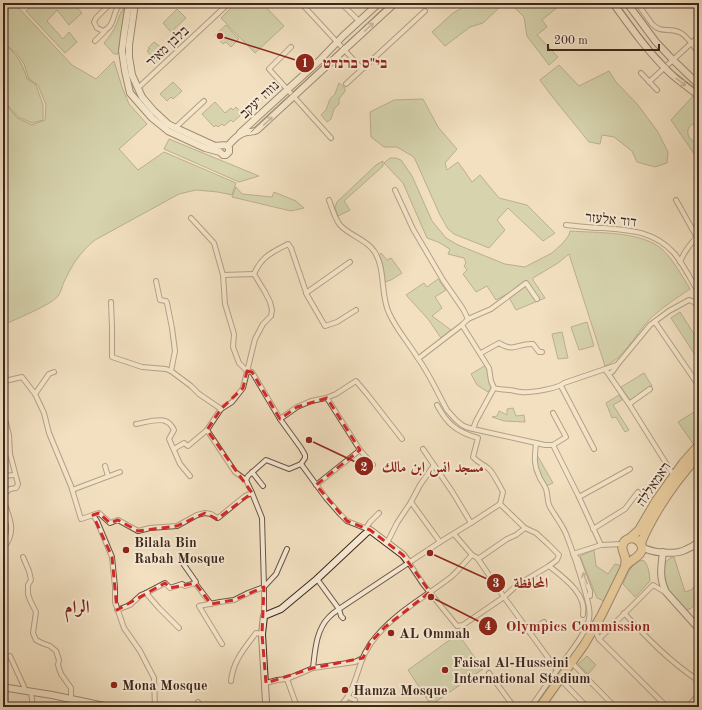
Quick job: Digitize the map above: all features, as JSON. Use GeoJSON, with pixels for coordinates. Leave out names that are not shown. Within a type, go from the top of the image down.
{"type":"FeatureCollection","features":[{"type":"Feature","properties":{"kind":"highway","name":"ראמאללה"},"geometry":{"type":"LineString","coordinates":[[630,538],[639,530],[656,501],[683,463],[699,445]]}},
{"type":"Feature","properties":{"kind":"highway","name":"ראמאללה"},"geometry":{"type":"LineString","coordinates":[[642,546],[645,534],[662,501],[699,455]]}},
{"type":"Feature","properties":{"kind":"highway"},"geometry":{"type":"LineString","coordinates":[[540,707],[584,645],[625,567],[630,561],[641,553],[642,546],[637,540],[630,538],[623,544],[622,548],[626,558],[625,567]]}},
{"type":"Feature","properties":{"kind":"highway"},"geometry":{"type":"LineString","coordinates":[[624,554],[630,558],[637,556]]}},
{"type":"Feature","properties":{"kind":"street"},"geometry":{"type":"LineString","coordinates":[[105,31],[97,28],[94,22],[111,3]]}},
{"type":"Feature","properties":{"kind":"street"},"geometry":{"type":"LineString","coordinates":[[95,41],[111,26],[118,6],[122,3],[149,3]]}},
{"type":"Feature","properties":{"kind":"street","name":"בלבן מאיר"},"geometry":{"type":"LineString","coordinates":[[138,88],[229,3]]}},
{"type":"Feature","properties":{"kind":"street"},"geometry":{"type":"LineString","coordinates":[[300,3],[362,69]]}},
{"type":"Feature","properties":{"kind":"street"},"geometry":{"type":"LineString","coordinates":[[341,3],[359,21]]}},
{"type":"Feature","properties":{"kind":"street"},"geometry":{"type":"LineString","coordinates":[[337,43],[379,3]]}},
{"type":"Feature","properties":{"kind":"street"},"geometry":{"type":"LineString","coordinates":[[238,136],[243,133],[256,132],[395,3]]}},
{"type":"Feature","properties":{"kind":"street"},"geometry":{"type":"LineString","coordinates":[[613,3],[644,44],[665,68],[699,96]]}},
{"type":"Feature","properties":{"kind":"street"},"geometry":{"type":"LineString","coordinates":[[627,3],[656,42],[699,85]]}},
{"type":"Feature","properties":{"kind":"street"},"geometry":{"type":"LineString","coordinates":[[637,3],[655,27],[662,30],[681,33],[699,53]]}},
{"type":"Feature","properties":{"kind":"street"},"geometry":{"type":"LineString","coordinates":[[132,4],[128,51],[130,70],[134,82],[144,100],[163,120],[175,128],[215,146],[223,148]]}},
{"type":"Feature","properties":{"kind":"street"},"geometry":{"type":"LineString","coordinates":[[132,4],[124,35],[122,51],[124,71],[131,92],[139,104],[152,118],[168,131],[205,148],[223,148]]}},
{"type":"Feature","properties":{"kind":"street"},"geometry":{"type":"LineString","coordinates":[[346,84],[425,11]]}},
{"type":"Feature","properties":{"kind":"street"},"geometry":{"type":"LineString","coordinates":[[649,82],[699,36]]}},
{"type":"Feature","properties":{"kind":"street","name":"נווה יעקב"},"geometry":{"type":"LineString","coordinates":[[223,148],[323,58],[337,43]]}},
{"type":"Feature","properties":{"kind":"street"},"geometry":{"type":"LineString","coordinates":[[291,47],[269,69],[331,138]]}},
{"type":"Feature","properties":{"kind":"street"},"geometry":{"type":"LineString","coordinates":[[641,73],[657,90]]}},
{"type":"Feature","properties":{"kind":"street"},"geometry":{"type":"LineString","coordinates":[[131,92],[137,94],[138,88]]}},
{"type":"Feature","properties":{"kind":"street"},"geometry":{"type":"LineString","coordinates":[[175,128],[204,102]]}},
{"type":"Feature","properties":{"kind":"street"},"geometry":{"type":"LineString","coordinates":[[395,190],[413,229],[468,319]]}},
{"type":"Feature","properties":{"kind":"street"},"geometry":{"type":"LineString","coordinates":[[329,200],[340,224],[344,229],[369,245],[374,251],[378,258],[388,312],[400,332],[419,358],[449,413],[459,423],[473,429],[545,445],[553,445],[566,437],[553,413]]}},
{"type":"Feature","properties":{"kind":"street"},"geometry":{"type":"LineString","coordinates":[[676,200],[698,239],[690,244],[684,251],[680,262]]}},
{"type":"Feature","properties":{"kind":"street"},"geometry":{"type":"LineString","coordinates":[[192,218],[214,242],[223,275],[225,304],[234,334],[233,348],[239,364],[246,372],[252,372],[280,419],[305,455],[301,464],[289,469],[266,460],[252,472],[246,480]]}},
{"type":"Feature","properties":{"kind":"street","name":"דוד אלעזר"},"geometry":{"type":"LineString","coordinates":[[566,225],[640,232],[648,235],[663,243],[674,253],[699,293]]}},
{"type":"Feature","properties":{"kind":"street"},"geometry":{"type":"LineString","coordinates":[[254,274],[262,260],[288,244],[291,248],[306,293],[325,326],[337,322],[356,310]]}},
{"type":"Feature","properties":{"kind":"street"},"geometry":{"type":"LineString","coordinates":[[306,293],[350,262]]}},
{"type":"Feature","properties":{"kind":"street"},"geometry":{"type":"LineString","coordinates":[[223,275],[254,274]]}},
{"type":"Feature","properties":{"kind":"street"},"geometry":{"type":"LineString","coordinates":[[174,449],[184,443],[188,446],[207,430],[221,408],[232,402],[243,388],[255,339],[263,324],[271,316],[272,310],[265,292],[254,274]]}},
{"type":"Feature","properties":{"kind":"street"},"geometry":{"type":"LineString","coordinates":[[156,281],[160,300],[166,301],[167,303],[172,328],[175,351],[171,371]]}},
{"type":"Feature","properties":{"kind":"street"},"geometry":{"type":"LineString","coordinates":[[419,358],[468,319],[491,309],[526,283],[537,299]]}},
{"type":"Feature","properties":{"kind":"street"},"geometry":{"type":"LineString","coordinates":[[609,374],[650,325],[669,311],[689,300],[699,307]]}},
{"type":"Feature","properties":{"kind":"street"},"geometry":{"type":"LineString","coordinates":[[111,302],[112,357],[142,367],[166,369],[171,371],[199,394],[221,408]]}},
{"type":"Feature","properties":{"kind":"street"},"geometry":{"type":"LineString","coordinates":[[655,322],[699,386]]}},
{"type":"Feature","properties":{"kind":"street"},"geometry":{"type":"LineString","coordinates":[[462,325],[481,353],[489,368],[491,381],[494,388],[498,390],[522,392],[553,389],[564,383],[617,364]]}},
{"type":"Feature","properties":{"kind":"street"},"geometry":{"type":"LineString","coordinates":[[481,353],[499,343],[506,348],[533,344],[540,352],[542,352]]}},
{"type":"Feature","properties":{"kind":"street"},"geometry":{"type":"LineString","coordinates":[[605,369],[630,404],[674,476]]}},
{"type":"Feature","properties":{"kind":"street"},"geometry":{"type":"LineString","coordinates":[[35,394],[49,374],[54,372]]}},
{"type":"Feature","properties":{"kind":"street"},"geometry":{"type":"LineString","coordinates":[[3,380],[22,377],[35,394],[44,412],[49,433],[72,490],[81,519],[99,514],[110,523],[118,520],[138,531],[150,528],[178,526],[197,515],[205,513],[211,514],[218,518],[245,496],[252,493]]}},
{"type":"Feature","properties":{"kind":"street"},"geometry":{"type":"LineString","coordinates":[[280,419],[297,406],[311,401],[327,398],[356,382],[402,439]]}},
{"type":"Feature","properties":{"kind":"street"},"geometry":{"type":"LineString","coordinates":[[561,386],[594,448]]}},
{"type":"Feature","properties":{"kind":"street"},"geometry":{"type":"LineString","coordinates":[[473,429],[494,388]]}},
{"type":"Feature","properties":{"kind":"street"},"geometry":{"type":"LineString","coordinates":[[630,404],[650,389]]}},
{"type":"Feature","properties":{"kind":"street"},"geometry":{"type":"LineString","coordinates":[[327,398],[360,450],[373,465]]}},
{"type":"Feature","properties":{"kind":"street"},"geometry":{"type":"LineString","coordinates":[[313,668],[316,643],[322,627],[329,617],[339,608],[500,504],[503,492],[490,469],[476,461],[473,457],[478,438],[464,433],[452,426],[446,420],[437,405]]}},
{"type":"Feature","properties":{"kind":"street"},"geometry":{"type":"LineString","coordinates":[[3,412],[9,435],[10,454],[18,484],[16,488],[10,489],[3,495]]}},
{"type":"Feature","properties":{"kind":"street"},"geometry":{"type":"LineString","coordinates":[[136,424],[158,420],[164,420],[170,424],[174,430],[169,438],[180,464],[190,476]]}},
{"type":"Feature","properties":{"kind":"street"},"geometry":{"type":"LineString","coordinates":[[207,430],[235,472],[246,480],[262,518],[264,587],[264,616],[262,634],[267,707]]}},
{"type":"Feature","properties":{"kind":"street"},"geometry":{"type":"LineString","coordinates":[[3,443],[9,443]]}},
{"type":"Feature","properties":{"kind":"street"},"geometry":{"type":"LineString","coordinates":[[531,707],[587,625],[590,610],[577,562],[565,532],[549,504],[546,490],[536,469],[536,443]]}},
{"type":"Feature","properties":{"kind":"street"},"geometry":{"type":"LineString","coordinates":[[553,445],[601,546]]}},
{"type":"Feature","properties":{"kind":"street"},"geometry":{"type":"LineString","coordinates":[[423,449],[471,523]]}},
{"type":"Feature","properties":{"kind":"street"},"geometry":{"type":"LineString","coordinates":[[316,485],[360,450]]}},
{"type":"Feature","properties":{"kind":"street"},"geometry":{"type":"LineString","coordinates":[[301,464],[326,498],[347,521],[368,529],[403,555],[423,584],[457,626],[463,625],[504,597],[517,585],[557,560],[558,554],[548,544],[536,533],[525,528],[500,504]]}},
{"type":"Feature","properties":{"kind":"street"},"geometry":{"type":"LineString","coordinates":[[387,543],[397,523],[434,465]]}},
{"type":"Feature","properties":{"kind":"street"},"geometry":{"type":"LineString","coordinates":[[105,466],[108,476]]}},
{"type":"Feature","properties":{"kind":"street"},"geometry":{"type":"LineString","coordinates":[[579,497],[630,469]]}},
{"type":"Feature","properties":{"kind":"street"},"geometry":{"type":"LineString","coordinates":[[72,490],[120,472]]}},
{"type":"Feature","properties":{"kind":"street"},"geometry":{"type":"LineString","coordinates":[[252,472],[263,486]]}},
{"type":"Feature","properties":{"kind":"street"},"geometry":{"type":"LineString","coordinates":[[3,476],[15,475]]}},
{"type":"Feature","properties":{"kind":"street"},"geometry":{"type":"LineString","coordinates":[[593,529],[626,509],[638,492]]}},
{"type":"Feature","properties":{"kind":"street"},"geometry":{"type":"LineString","coordinates":[[3,499],[12,527],[12,533],[7,544],[3,548]]}},
{"type":"Feature","properties":{"kind":"street"},"geometry":{"type":"LineString","coordinates":[[411,502],[440,542]]}},
{"type":"Feature","properties":{"kind":"street"},"geometry":{"type":"LineString","coordinates":[[264,616],[281,609],[317,578],[365,534],[370,522],[380,513]]}},
{"type":"Feature","properties":{"kind":"street"},"geometry":{"type":"LineString","coordinates":[[93,515],[100,527],[112,557],[116,587],[115,602],[117,610],[124,628],[140,652],[154,678],[155,707]]}},
{"type":"Feature","properties":{"kind":"street"},"geometry":{"type":"LineString","coordinates":[[478,559],[525,528]]}},
{"type":"Feature","properties":{"kind":"street"},"geometry":{"type":"LineString","coordinates":[[454,534],[472,555],[476,556],[557,670]]}},
{"type":"Feature","properties":{"kind":"street"},"geometry":{"type":"LineString","coordinates":[[642,546],[650,550],[677,552],[699,542]]}},
{"type":"Feature","properties":{"kind":"street"},"geometry":{"type":"LineString","coordinates":[[573,554],[601,546],[623,544]]}},
{"type":"Feature","properties":{"kind":"street"},"geometry":{"type":"LineString","coordinates":[[222,644],[199,606],[234,600],[264,587],[276,574],[286,549]]}},
{"type":"Feature","properties":{"kind":"street"},"geometry":{"type":"LineString","coordinates":[[637,556],[644,551],[650,550]]}},
{"type":"Feature","properties":{"kind":"street"},"geometry":{"type":"LineString","coordinates":[[663,552],[660,574],[663,586],[666,592],[699,629]]}},
{"type":"Feature","properties":{"kind":"street"},"geometry":{"type":"LineString","coordinates":[[339,707],[348,697],[370,643],[398,615],[452,576],[472,555]]}},
{"type":"Feature","properties":{"kind":"street"},"geometry":{"type":"LineString","coordinates":[[23,557],[31,580],[28,585],[28,594],[36,612],[33,633],[36,640],[50,646],[56,651],[59,660],[58,665],[60,674],[71,688],[72,699]]}},
{"type":"Feature","properties":{"kind":"street"},"geometry":{"type":"LineString","coordinates":[[182,562],[196,582],[195,583],[211,604]]}},
{"type":"Feature","properties":{"kind":"street"},"geometry":{"type":"LineString","coordinates":[[549,566],[572,585],[582,602],[584,610],[583,616]]}},
{"type":"Feature","properties":{"kind":"street"},"geometry":{"type":"LineString","coordinates":[[317,578],[339,608],[343,618]]}},
{"type":"Feature","properties":{"kind":"street"},"geometry":{"type":"LineString","coordinates":[[117,610],[130,605],[141,595],[165,583],[170,588],[182,584],[185,586],[195,583]]}},
{"type":"Feature","properties":{"kind":"street"},"geometry":{"type":"LineString","coordinates":[[598,639],[653,585],[666,592]]}},
{"type":"Feature","properties":{"kind":"street"},"geometry":{"type":"LineString","coordinates":[[146,593],[179,628]]}},
{"type":"Feature","properties":{"kind":"street"},"geometry":{"type":"LineString","coordinates":[[624,613],[663,654],[677,666],[699,681]]}},
{"type":"Feature","properties":{"kind":"street"},"geometry":{"type":"LineString","coordinates":[[530,632],[544,622]]}},
{"type":"Feature","properties":{"kind":"street"},"geometry":{"type":"LineString","coordinates":[[594,628],[598,639],[667,707]]}},
{"type":"Feature","properties":{"kind":"street"},"geometry":{"type":"LineString","coordinates":[[231,681],[232,673],[240,653],[256,633],[262,634]]}},
{"type":"Feature","properties":{"kind":"street"},"geometry":{"type":"LineString","coordinates":[[10,656],[29,691],[33,707]]}},
{"type":"Feature","properties":{"kind":"street"},"geometry":{"type":"LineString","coordinates":[[266,683],[287,679],[313,668],[355,662],[363,658]]}},
{"type":"Feature","properties":{"kind":"street"},"geometry":{"type":"LineString","coordinates":[[572,663],[615,707]]}},
{"type":"Feature","properties":{"kind":"street"},"geometry":{"type":"LineString","coordinates":[[489,673],[514,707]]}},
{"type":"Feature","properties":{"kind":"street"},"geometry":{"type":"LineString","coordinates":[[287,679],[297,707]]}},
{"type":"Feature","properties":{"kind":"street"},"geometry":{"type":"LineString","coordinates":[[560,679],[587,707]]}},
{"type":"Feature","properties":{"kind":"street"},"geometry":{"type":"LineString","coordinates":[[3,690],[8,688],[29,691],[109,707]]}},
{"type":"Feature","properties":{"kind":"street"},"geometry":{"type":"LineString","coordinates":[[688,707],[699,694]]}},
{"type":"Feature","properties":{"kind":"street"},"geometry":{"type":"LineString","coordinates":[[348,697],[355,700],[356,707]]}},
{"type":"Feature","properties":{"kind":"street"},"geometry":{"type":"LineString","coordinates":[[198,702],[201,707]]}},
{"type":"Feature","properties":{"kind":"highlighted area"},"geometry":{"type":"Polygon","coordinates":[[[247,371],[252,372],[280,419],[297,407],[327,398],[360,450],[316,485],[347,521],[370,530],[403,555],[430,592],[385,627],[370,643],[363,658],[313,668],[266,683],[262,634],[264,587],[234,600],[211,604],[195,583],[170,588],[165,583],[117,610],[112,557],[93,515],[99,513],[110,523],[118,520],[138,531],[177,526],[205,513],[217,519],[252,493],[207,430],[221,409],[243,388],[247,371]]]}},
{"type":"Feature","properties":{"kind":"green space"},"geometry":{"type":"Polygon","coordinates":[[[3,3],[14,3],[72,65],[96,79],[114,61],[129,104],[147,124],[119,149],[138,170],[164,152],[236,183],[232,195],[196,190],[179,194],[95,240],[85,249],[73,264],[59,294],[55,299],[33,312],[3,325],[3,102],[17,118],[32,125],[45,120],[46,105],[38,85],[29,79],[24,64],[17,54],[3,42],[3,3]]]}},
{"type":"Feature","properties":{"kind":"green space"},"geometry":{"type":"Polygon","coordinates":[[[35,3],[61,3],[65,7],[70,3],[73,3],[82,13],[69,25],[57,10],[47,21],[63,39],[69,32],[77,42],[65,53],[26,11],[35,3]]]}},
{"type":"Feature","properties":{"kind":"green space"},"geometry":{"type":"Polygon","coordinates":[[[236,3],[262,3],[284,26],[255,53],[221,18],[236,3]]]}},
{"type":"Feature","properties":{"kind":"green space"},"geometry":{"type":"Polygon","coordinates":[[[471,3],[504,3],[483,23],[470,27],[445,46],[432,32],[453,13],[471,3]]]}},
{"type":"Feature","properties":{"kind":"green space"},"geometry":{"type":"Polygon","coordinates":[[[510,3],[558,3],[560,5],[542,20],[547,27],[537,35],[558,57],[549,65],[527,36],[524,17],[510,3]]]}},
{"type":"Feature","properties":{"kind":"green space"},"geometry":{"type":"Polygon","coordinates":[[[124,8],[118,54],[114,54],[104,43],[114,29],[124,8]]]}},
{"type":"Feature","properties":{"kind":"green space"},"geometry":{"type":"Polygon","coordinates":[[[177,9],[186,18],[171,32],[163,23],[177,9]]]}},
{"type":"Feature","properties":{"kind":"green space"},"geometry":{"type":"Polygon","coordinates":[[[226,25],[239,39],[231,47],[226,42],[223,44],[215,35],[226,25]]]}},
{"type":"Feature","properties":{"kind":"green space"},"geometry":{"type":"Polygon","coordinates":[[[154,42],[167,52],[156,62],[147,51],[154,42]]]}},
{"type":"Feature","properties":{"kind":"green space"},"geometry":{"type":"Polygon","coordinates":[[[3,43],[18,58],[25,72],[26,78],[36,85],[43,105],[43,120],[32,123],[18,117],[3,100],[3,43]]]}},
{"type":"Feature","properties":{"kind":"green space"},"geometry":{"type":"Polygon","coordinates":[[[559,65],[579,86],[609,71],[616,82],[638,105],[658,132],[668,152],[667,163],[655,167],[637,162],[632,151],[614,137],[602,135],[600,144],[589,142],[540,80],[559,65]]]}},
{"type":"Feature","properties":{"kind":"green space"},"geometry":{"type":"Polygon","coordinates":[[[173,82],[182,91],[173,99],[171,97],[167,101],[160,94],[173,82]]]}},
{"type":"Feature","properties":{"kind":"green space"},"geometry":{"type":"Polygon","coordinates":[[[339,83],[345,88],[345,91],[339,99],[339,104],[334,109],[331,119],[327,122],[321,115],[326,110],[330,99],[335,94],[339,83]]]}},
{"type":"Feature","properties":{"kind":"green space"},"geometry":{"type":"Polygon","coordinates":[[[693,96],[699,100],[699,123],[694,124],[688,129],[688,136],[694,141],[699,142],[699,161],[671,120],[693,96]]]}},
{"type":"Feature","properties":{"kind":"green space"},"geometry":{"type":"Polygon","coordinates":[[[423,99],[438,127],[457,149],[445,163],[447,170],[458,162],[472,182],[480,175],[499,198],[527,205],[555,233],[543,241],[508,208],[497,220],[505,230],[489,248],[454,234],[448,229],[440,215],[414,157],[397,147],[384,147],[371,137],[370,112],[394,100],[423,99]]]}},
{"type":"Feature","properties":{"kind":"green space"},"geometry":{"type":"Polygon","coordinates":[[[215,102],[225,113],[231,108],[233,110],[236,107],[242,114],[233,122],[231,120],[224,126],[222,124],[218,127],[216,125],[214,127],[202,114],[215,102]]]}},
{"type":"Feature","properties":{"kind":"green space"},"geometry":{"type":"Polygon","coordinates":[[[169,139],[259,176],[239,182],[164,149],[169,139]]]}},
{"type":"Feature","properties":{"kind":"green space"},"geometry":{"type":"Polygon","coordinates":[[[390,158],[401,160],[412,176],[432,221],[446,238],[458,245],[505,264],[525,267],[552,253],[563,243],[570,231],[632,236],[644,239],[663,250],[690,289],[668,304],[648,321],[623,353],[605,366],[569,254],[558,263],[533,278],[545,298],[516,310],[507,294],[496,300],[487,286],[476,292],[463,274],[467,270],[464,266],[466,263],[464,258],[448,254],[450,249],[427,238],[403,183],[384,163],[390,158]]]}},
{"type":"Feature","properties":{"kind":"green space"},"geometry":{"type":"Polygon","coordinates":[[[383,161],[383,166],[344,201],[350,210],[338,216],[335,207],[337,202],[376,165],[383,161]]]}},
{"type":"Feature","properties":{"kind":"green space"},"geometry":{"type":"Polygon","coordinates":[[[236,187],[242,194],[272,197],[274,192],[296,201],[304,208],[291,211],[232,197],[236,187]]]}},
{"type":"Feature","properties":{"kind":"green space"},"geometry":{"type":"Polygon","coordinates":[[[381,253],[387,260],[391,258],[402,273],[385,282],[383,266],[379,255],[381,253]]]}},
{"type":"Feature","properties":{"kind":"green space"},"geometry":{"type":"Polygon","coordinates":[[[438,279],[446,290],[435,297],[442,308],[432,316],[451,330],[441,338],[428,319],[406,295],[424,283],[427,287],[438,279]]]}},
{"type":"Feature","properties":{"kind":"green space"},"geometry":{"type":"Polygon","coordinates":[[[680,312],[699,342],[699,361],[671,318],[680,312]]]}},
{"type":"Feature","properties":{"kind":"green space"},"geometry":{"type":"Polygon","coordinates":[[[587,322],[594,346],[579,350],[571,327],[587,322]]]}},
{"type":"Feature","properties":{"kind":"green space"},"geometry":{"type":"Polygon","coordinates":[[[562,332],[568,358],[558,359],[552,334],[562,332]]]}},
{"type":"Feature","properties":{"kind":"green space"},"geometry":{"type":"Polygon","coordinates":[[[486,365],[491,388],[488,392],[477,385],[471,374],[486,365]]]}},
{"type":"Feature","properties":{"kind":"green space"},"geometry":{"type":"Polygon","coordinates":[[[644,373],[652,386],[630,400],[621,387],[644,373]]]}},
{"type":"Feature","properties":{"kind":"green space"},"geometry":{"type":"Polygon","coordinates":[[[619,395],[622,400],[613,405],[629,430],[625,432],[616,417],[612,418],[606,403],[619,395]]]}},
{"type":"Feature","properties":{"kind":"green space"},"geometry":{"type":"Polygon","coordinates":[[[513,408],[516,416],[524,415],[525,422],[504,421],[492,417],[497,416],[499,411],[507,415],[507,409],[513,408]]]}},
{"type":"Feature","properties":{"kind":"green space"},"geometry":{"type":"Polygon","coordinates":[[[699,409],[699,440],[694,445],[678,422],[699,409]]]}},
{"type":"Feature","properties":{"kind":"green space"},"geometry":{"type":"Polygon","coordinates":[[[537,455],[553,483],[546,486],[537,465],[537,455]]]}},
{"type":"Feature","properties":{"kind":"green space"},"geometry":{"type":"Polygon","coordinates":[[[594,550],[596,566],[608,574],[615,564],[622,566],[604,601],[597,598],[580,556],[594,550]]]}},
{"type":"Feature","properties":{"kind":"green space"},"geometry":{"type":"Polygon","coordinates":[[[674,557],[685,592],[691,590],[699,583],[699,601],[690,609],[684,610],[668,590],[664,579],[665,563],[670,558],[674,557]]]}},
{"type":"Feature","properties":{"kind":"green space"},"geometry":{"type":"Polygon","coordinates":[[[643,560],[648,567],[650,581],[635,597],[623,584],[632,566],[643,560]]]}},
{"type":"Feature","properties":{"kind":"green space","name":"Faisal Al-Husseini International Stadium"},"geometry":{"type":"Polygon","coordinates":[[[458,634],[483,669],[431,705],[408,670],[458,634]]]}},
{"type":"Feature","properties":{"kind":"green space"},"geometry":{"type":"Polygon","coordinates":[[[587,656],[596,665],[588,674],[578,664],[587,656]]]}},
{"type":"Feature","properties":{"kind":"tram line"},"geometry":{"type":"LineString","coordinates":[[251,132],[389,3]]}},
{"type":"Feature","properties":{"kind":"tram line"},"geometry":{"type":"LineString","coordinates":[[618,3],[661,58],[677,75],[699,92]]}},
{"type":"Feature","properties":{"kind":"place","name":"בי\"ס ברנדט"},"geometry":{"type":"Point","coordinates":[220,36]}},
{"type":"Feature","properties":{"kind":"place","name":"مسجد انس ابن مالك"},"geometry":{"type":"Point","coordinates":[309,440]}},
{"type":"Feature","properties":{"kind":"place","name":"Bilala Bin Rabah Mosque"},"geometry":{"type":"Point","coordinates":[126,550]}},
{"type":"Feature","properties":{"kind":"place","name":"المحافظة"},"geometry":{"type":"Point","coordinates":[430,553]}},
{"type":"Feature","properties":{"kind":"place","name":"Olympics Commission"},"geometry":{"type":"Point","coordinates":[431,597]}},
{"type":"Feature","properties":{"kind":"place","name":"AL Ommah"},"geometry":{"type":"Point","coordinates":[391,633]}},
{"type":"Feature","properties":{"kind":"place","name":"Faisal Al-Husseini International Stadium"},"geometry":{"type":"Point","coordinates":[445,670]}},
{"type":"Feature","properties":{"kind":"place","name":"Mona Mosque"},"geometry":{"type":"Point","coordinates":[114,685]}},
{"type":"Feature","properties":{"kind":"place","name":"Hamza Mosque"},"geometry":{"type":"Point","coordinates":[345,690]}},
{"type":"Feature","properties":{"kind":"district","name":"الرام"},"geometry":{"type":"Point","coordinates":[77,607]}}]}
